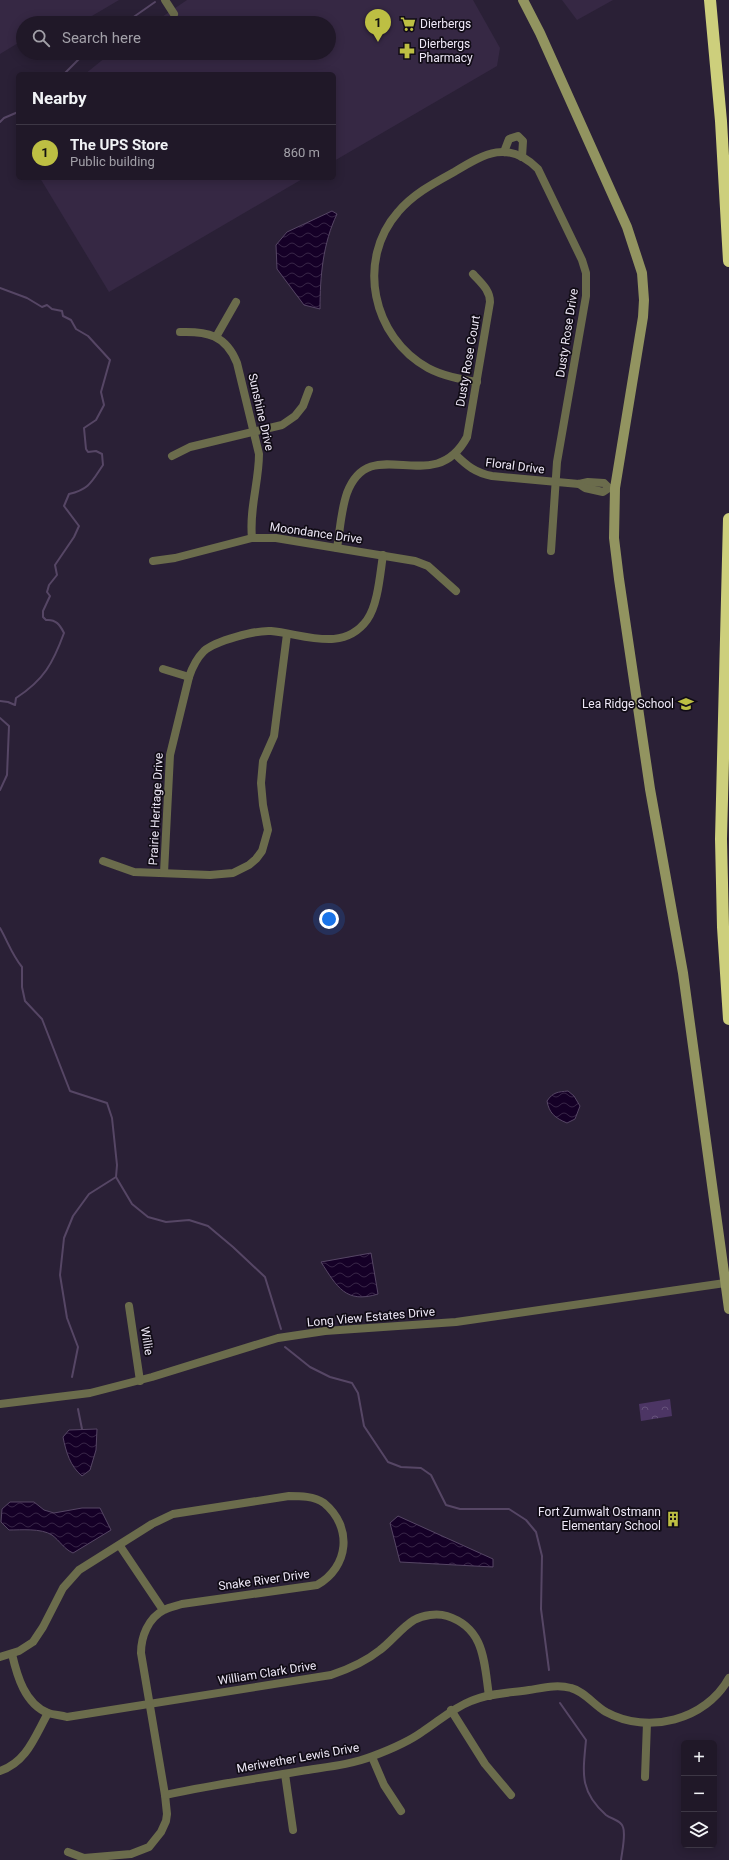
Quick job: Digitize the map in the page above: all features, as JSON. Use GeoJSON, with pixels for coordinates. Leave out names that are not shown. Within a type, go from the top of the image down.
{"type":"FeatureCollection","features":[{"type":"Feature","properties":{"kind":"highway"},"geometry":{"type":"LineString","coordinates":[[710,0],[722,121],[729,261]]}},
{"type":"Feature","properties":{"kind":"highway"},"geometry":{"type":"LineString","coordinates":[[729,519],[721,839],[723,927],[729,1020]]}},
{"type":"Feature","properties":{"kind":"main road"},"geometry":{"type":"LineString","coordinates":[[523,0],[547,47],[627,227],[642,273],[643,317],[612,488],[614,538],[650,789],[683,973],[729,1309]]}},
{"type":"Feature","properties":{"kind":"street"},"geometry":{"type":"LineString","coordinates":[[165,0],[174,14]]}},
{"type":"Feature","properties":{"kind":"street"},"geometry":{"type":"LineString","coordinates":[[504,152],[509,139],[518,136],[523,141],[522,157]]}},
{"type":"Feature","properties":{"kind":"street","name":"Dusty Rose Drive"},"geometry":{"type":"LineString","coordinates":[[477,382],[455,378],[436,372],[418,362],[402,348],[390,332],[380,311],[374,281],[375,262],[380,243],[388,226],[398,211],[412,197],[479,157],[488,153],[504,152],[522,157],[532,163],[542,177],[582,260],[586,273],[586,296],[555,482],[551,552]]}},
{"type":"Feature","properties":{"kind":"street","name":"Dusty Rose Court"},"geometry":{"type":"LineString","coordinates":[[455,454],[467,437],[490,296],[485,286],[473,274]]}},
{"type":"Feature","properties":{"kind":"street"},"geometry":{"type":"LineString","coordinates":[[216,337],[236,302]]}},
{"type":"Feature","properties":{"kind":"street","name":"Sunshine Drive"},"geometry":{"type":"LineString","coordinates":[[180,332],[198,331],[216,337],[224,343],[234,355],[259,454],[259,464],[251,518],[252,538]]}},
{"type":"Feature","properties":{"kind":"street"},"geometry":{"type":"LineString","coordinates":[[172,456],[190,447],[282,425],[295,416],[302,406],[309,390]]}},
{"type":"Feature","properties":{"kind":"street"},"geometry":{"type":"LineString","coordinates":[[337,548],[347,492],[353,481],[361,473],[369,468],[387,463],[419,467],[431,466],[441,463],[455,454]]}},
{"type":"Feature","properties":{"kind":"street","name":"Floral Drive"},"geometry":{"type":"LineString","coordinates":[[455,454],[468,467],[479,474],[579,484],[585,488],[603,492],[612,488]]}},
{"type":"Feature","properties":{"kind":"street","name":"Moondance Drive"},"geometry":{"type":"LineString","coordinates":[[153,561],[174,558],[252,538],[291,540],[415,561],[428,566],[456,591]]}},
{"type":"Feature","properties":{"kind":"street","name":"Prairie Heritage Drive"},"geometry":{"type":"LineString","coordinates":[[164,873],[170,755],[189,677],[193,667],[205,651],[224,641],[269,631],[332,640],[350,635],[360,628],[372,611],[383,555]]}},
{"type":"Feature","properties":{"kind":"street"},"geometry":{"type":"LineString","coordinates":[[103,861],[134,872],[210,875],[233,873],[249,865],[262,851],[268,830],[262,805],[261,783],[263,761],[274,736],[287,634]]}},
{"type":"Feature","properties":{"kind":"street"},"geometry":{"type":"LineString","coordinates":[[163,669],[189,677]]}},
{"type":"Feature","properties":{"kind":"street","name":"Long View Estates Drive"},"geometry":{"type":"LineString","coordinates":[[0,1404],[90,1393],[140,1381],[278,1338],[325,1330],[456,1322],[725,1283]]}},
{"type":"Feature","properties":{"kind":"street","name":"Willie"},"geometry":{"type":"LineString","coordinates":[[129,1306],[140,1381]]}},
{"type":"Feature","properties":{"kind":"street","name":"Snake River Drive"},"geometry":{"type":"LineString","coordinates":[[0,1657],[12,1654],[33,1642],[43,1627],[63,1588],[75,1575],[152,1524],[173,1514],[289,1496],[306,1496],[323,1502],[336,1517],[343,1533],[344,1551],[331,1574],[317,1585],[182,1604],[163,1610],[150,1622],[141,1644],[148,1703],[165,1795],[167,1814],[166,1821],[160,1834],[149,1847],[131,1854],[84,1858],[68,1852]]}},
{"type":"Feature","properties":{"kind":"street"},"geometry":{"type":"LineString","coordinates":[[120,1546],[163,1610]]}},
{"type":"Feature","properties":{"kind":"street","name":"William Clark Drive"},"geometry":{"type":"LineString","coordinates":[[12,1654],[18,1677],[25,1691],[34,1703],[48,1713],[67,1716],[331,1674],[364,1661],[380,1650],[404,1627],[416,1619],[428,1615],[442,1614],[457,1619],[468,1627],[477,1637],[482,1650],[489,1696]]}},
{"type":"Feature","properties":{"kind":"street","name":"Meriwether Lewis Drive"},"geometry":{"type":"LineString","coordinates":[[165,1795],[215,1784],[336,1765],[372,1756],[422,1732],[452,1710],[474,1700],[489,1696],[562,1686],[578,1691],[605,1712],[618,1718],[647,1723],[675,1720],[704,1707],[725,1685],[729,1678]]}},
{"type":"Feature","properties":{"kind":"street"},"geometry":{"type":"LineString","coordinates":[[452,1710],[485,1764],[511,1796]]}},
{"type":"Feature","properties":{"kind":"street"},"geometry":{"type":"LineString","coordinates":[[0,1771],[15,1765],[28,1751],[48,1713]]}},
{"type":"Feature","properties":{"kind":"street"},"geometry":{"type":"LineString","coordinates":[[645,1776],[647,1723]]}},
{"type":"Feature","properties":{"kind":"street"},"geometry":{"type":"LineString","coordinates":[[372,1756],[384,1785],[401,1811]]}},
{"type":"Feature","properties":{"kind":"street"},"geometry":{"type":"LineString","coordinates":[[285,1774],[293,1830]]}},
{"type":"Feature","properties":{"kind":"shaded area"},"geometry":{"type":"Polygon","coordinates":[[[0,0],[119,0],[92,16],[16,16],[16,44],[0,54],[0,0]]]}},
{"type":"Feature","properties":{"kind":"shaded area"},"geometry":{"type":"Polygon","coordinates":[[[187,0],[473,0],[500,48],[497,66],[336,160],[336,72],[87,72],[102,60],[336,60],[336,16],[163,16],[187,0]]]}},
{"type":"Feature","properties":{"kind":"shaded area"},"geometry":{"type":"Polygon","coordinates":[[[562,0],[613,0],[577,20],[562,0]]]}},
{"type":"Feature","properties":{"kind":"shaded area"},"geometry":{"type":"Polygon","coordinates":[[[41,180],[301,180],[109,292],[41,180]]]}},
{"type":"Feature","properties":{"kind":"green space"},"geometry":{"type":"Polygon","coordinates":[[[670,1399],[672,1416],[641,1421],[639,1404],[670,1399]]]}},
{"type":"Feature","properties":{"kind":"water"},"geometry":{"type":"Polygon","coordinates":[[[332,211],[337,214],[325,248],[320,309],[304,305],[277,269],[276,245],[287,232],[332,211]]]}},
{"type":"Feature","properties":{"kind":"water"},"geometry":{"type":"Polygon","coordinates":[[[568,1091],[574,1096],[580,1106],[575,1119],[567,1123],[553,1115],[549,1109],[547,1101],[556,1093],[568,1091]]]}},
{"type":"Feature","properties":{"kind":"water"},"geometry":{"type":"Polygon","coordinates":[[[371,1253],[378,1294],[367,1297],[350,1295],[344,1291],[332,1279],[321,1262],[371,1253]]]}},
{"type":"Feature","properties":{"kind":"water"},"geometry":{"type":"Polygon","coordinates":[[[97,1429],[96,1450],[90,1470],[82,1476],[74,1468],[69,1458],[63,1437],[69,1430],[97,1429]]]}},
{"type":"Feature","properties":{"kind":"water"},"geometry":{"type":"Polygon","coordinates":[[[10,1502],[34,1502],[44,1510],[54,1513],[82,1508],[100,1508],[111,1530],[73,1553],[52,1535],[42,1531],[9,1530],[1,1522],[2,1509],[10,1502]]]}},
{"type":"Feature","properties":{"kind":"water"},"geometry":{"type":"Polygon","coordinates":[[[398,1516],[493,1559],[493,1567],[400,1562],[390,1523],[398,1516]]]}},
{"type":"Feature","properties":{"kind":"waterway"},"geometry":{"type":"LineString","coordinates":[[135,16],[155,2]]}},
{"type":"Feature","properties":{"kind":"waterway"},"geometry":{"type":"LineString","coordinates":[[66,72],[78,60]]}},
{"type":"Feature","properties":{"kind":"waterway"},"geometry":{"type":"LineString","coordinates":[[0,122],[4,118],[16,113]]}},
{"type":"Feature","properties":{"kind":"waterway"},"geometry":{"type":"LineString","coordinates":[[0,288],[27,298],[42,307],[47,305],[52,309],[62,311],[63,316],[71,320],[76,329],[88,336],[110,360],[101,392],[104,405],[96,420],[84,428],[86,449],[88,452],[96,451],[102,454],[103,465],[90,484],[82,490],[69,494],[64,506],[79,526],[74,537],[55,565],[57,575],[49,585],[47,592],[50,596],[43,611],[43,617],[46,620],[52,620],[57,623],[64,633],[56,653],[46,670],[34,684],[16,698],[15,705],[0,701]]}},
{"type":"Feature","properties":{"kind":"waterway"},"geometry":{"type":"LineString","coordinates":[[0,718],[9,726],[7,775],[0,790]]}},
{"type":"Feature","properties":{"kind":"waterway"},"geometry":{"type":"LineString","coordinates":[[0,928],[22,967],[22,987],[25,1001],[42,1019],[70,1091],[107,1103],[112,1118],[117,1165],[116,1177],[132,1204],[148,1217],[166,1222],[189,1220],[208,1226],[265,1277],[281,1329]]}},
{"type":"Feature","properties":{"kind":"waterway"},"geometry":{"type":"LineString","coordinates":[[72,1377],[78,1347],[67,1318],[60,1275],[64,1238],[73,1216],[89,1194],[116,1177]]}},
{"type":"Feature","properties":{"kind":"waterway"},"geometry":{"type":"LineString","coordinates":[[285,1347],[310,1367],[330,1377],[352,1383],[358,1393],[364,1426],[388,1462],[401,1467],[421,1468],[431,1475],[446,1505],[460,1509],[509,1509],[526,1520],[536,1532],[542,1556],[541,1609],[549,1670]]}},
{"type":"Feature","properties":{"kind":"waterway"},"geometry":{"type":"LineString","coordinates":[[78,1409],[82,1429]]}},
{"type":"Feature","properties":{"kind":"waterway"},"geometry":{"type":"LineString","coordinates":[[560,1703],[586,1740],[584,1772],[587,1789],[591,1798],[606,1815],[618,1821],[623,1827],[624,1839],[621,1860]]}},
{"type":"Feature","properties":{"kind":"place","name":"Dierbergs"},"geometry":{"type":"Point","coordinates":[408,24]}},
{"type":"Feature","properties":{"kind":"place","name":"The UPS Store"},"geometry":{"type":"Point","coordinates":[378,42]}},
{"type":"Feature","properties":{"kind":"place","name":"Dierbergs Pharmacy"},"geometry":{"type":"Point","coordinates":[407,51]}},
{"type":"Feature","properties":{"kind":"place","name":"Lea Ridge School"},"geometry":{"type":"Point","coordinates":[686,704]}},
{"type":"Feature","properties":{"kind":"place","name":"Fort Zumwalt Ostmann Elementary School"},"geometry":{"type":"Point","coordinates":[673,1519]}}]}
